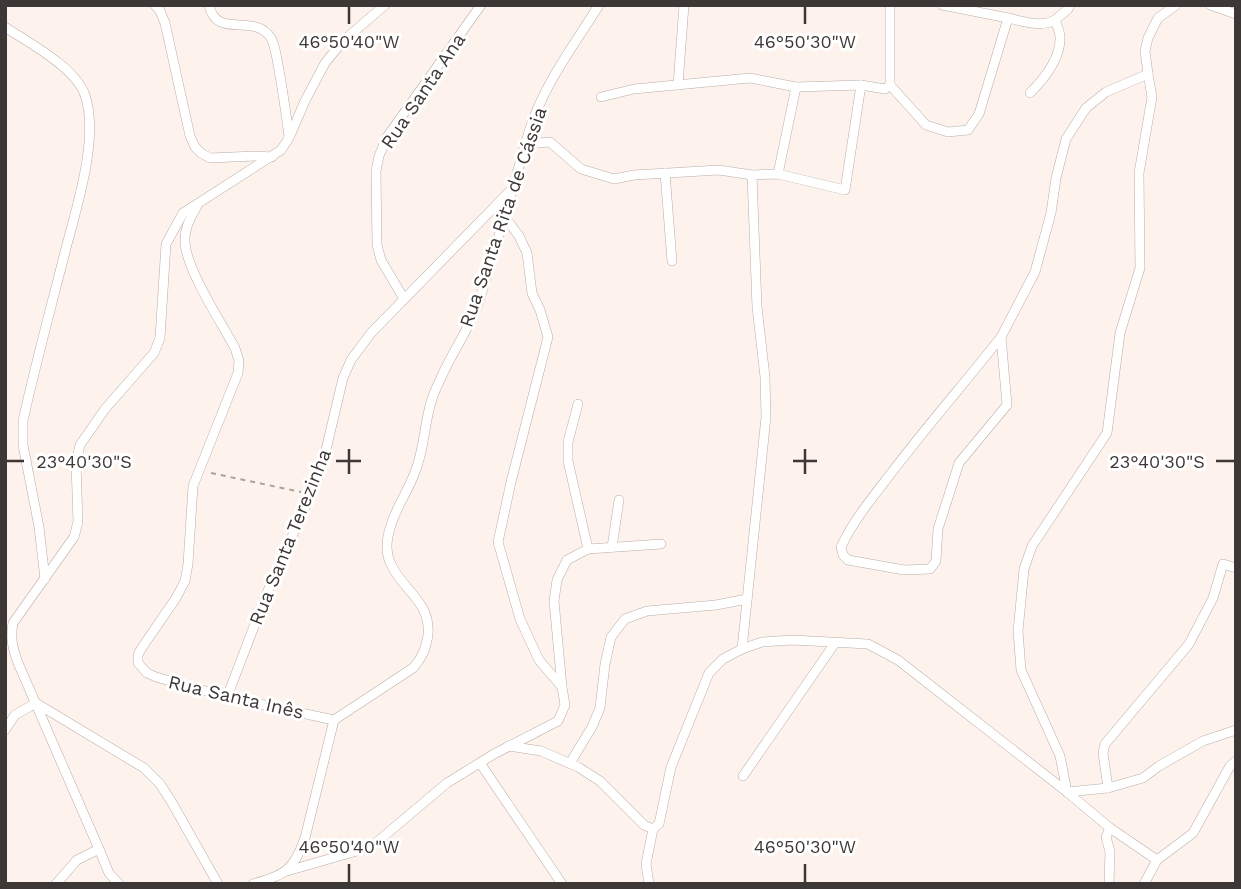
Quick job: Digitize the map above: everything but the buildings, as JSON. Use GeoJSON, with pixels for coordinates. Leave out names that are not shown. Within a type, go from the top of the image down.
{"type":"FeatureCollection","features":[{"type":"Feature","properties":{"kind":"street"},"geometry":{"type":"LineString","coordinates":[[155,5],[165,23],[190,136],[195,147],[210,158],[272,157]]}},
{"type":"Feature","properties":{"kind":"street"},"geometry":{"type":"LineString","coordinates":[[209,5],[210,13],[217,22],[253,26],[263,30],[270,38],[275,48],[289,138]]}},
{"type":"Feature","properties":{"kind":"street"},"geometry":{"type":"LineString","coordinates":[[119,884],[109,873],[18,663],[12,645],[13,623],[74,537],[78,522],[76,463],[80,445],[105,409],[158,346],[166,244],[183,213],[281,150],[325,63],[343,41],[385,5]]}},
{"type":"Feature","properties":{"kind":"street","name":"Rua Santa Ana"},"geometry":{"type":"LineString","coordinates":[[404,299],[382,260],[377,245],[376,171],[379,156],[387,137],[481,5]]}},
{"type":"Feature","properties":{"kind":"street","name":"Rua Santa Rita de Cássia"},"geometry":{"type":"LineString","coordinates":[[334,720],[412,668],[425,650],[427,617],[388,559],[388,533],[415,472],[434,393],[477,307],[533,119],[548,88],[600,5]]}},
{"type":"Feature","properties":{"kind":"street"},"geometry":{"type":"LineString","coordinates":[[678,85],[684,5]]}},
{"type":"Feature","properties":{"kind":"street"},"geometry":{"type":"LineString","coordinates":[[890,5],[890,85],[926,125],[948,132],[968,130],[979,114],[1008,18]]}},
{"type":"Feature","properties":{"kind":"street"},"geometry":{"type":"LineString","coordinates":[[942,5],[1034,24],[1050,23],[1070,5]]}},
{"type":"Feature","properties":{"kind":"street"},"geometry":{"type":"LineString","coordinates":[[1067,792],[1059,756],[1021,670],[1018,631],[1024,569],[1032,546],[1107,433],[1120,333],[1140,268],[1139,173],[1152,97],[1145,51],[1158,18],[1176,5]]}},
{"type":"Feature","properties":{"kind":"street"},"geometry":{"type":"LineString","coordinates":[[1210,5],[1236,13]]}},
{"type":"Feature","properties":{"kind":"street"},"geometry":{"type":"LineString","coordinates":[[1030,93],[1045,78],[1058,53],[1060,36],[1055,20]]}},
{"type":"Feature","properties":{"kind":"street"},"geometry":{"type":"LineString","coordinates":[[5,27],[68,70],[85,96],[88,114],[87,162],[23,421],[23,445],[39,527],[45,579]]}},
{"type":"Feature","properties":{"kind":"street"},"geometry":{"type":"LineString","coordinates":[[1001,337],[1007,405],[959,463],[938,529],[936,561],[930,569],[904,570],[848,560],[841,547],[863,510],[1001,337],[1035,272],[1051,213],[1066,139],[1086,108],[1105,92],[1148,74]]}},
{"type":"Feature","properties":{"kind":"street"},"geometry":{"type":"LineString","coordinates":[[601,97],[634,89],[750,78],[796,87],[861,85],[884,89],[890,85]]}},
{"type":"Feature","properties":{"kind":"street"},"geometry":{"type":"LineString","coordinates":[[526,144],[550,142],[581,169],[614,179],[635,175],[719,170],[752,175],[778,174],[845,190],[861,85]]}},
{"type":"Feature","properties":{"kind":"street"},"geometry":{"type":"LineString","coordinates":[[778,174],[796,87]]}},
{"type":"Feature","properties":{"kind":"street"},"geometry":{"type":"LineString","coordinates":[[665,173],[672,261]]}},
{"type":"Feature","properties":{"kind":"street"},"geometry":{"type":"LineString","coordinates":[[742,649],[766,417],[765,377],[757,307],[752,175]]}},
{"type":"Feature","properties":{"kind":"street","name":"Rua Santa Terezinha"},"geometry":{"type":"LineString","coordinates":[[227,697],[266,595],[319,476],[343,378],[348,368],[366,339],[513,189]]}},
{"type":"Feature","properties":{"kind":"street","name":"Rua Santa Inês"},"geometry":{"type":"LineString","coordinates":[[199,202],[186,230],[187,251],[192,267],[234,348],[239,361],[238,373],[193,486],[185,580],[141,649],[138,663],[146,673],[156,677],[227,697],[334,720]]}},
{"type":"Feature","properties":{"kind":"street"},"geometry":{"type":"LineString","coordinates":[[504,216],[519,236],[527,253],[532,293],[548,337],[498,542],[520,619],[539,660],[562,687]]}},
{"type":"Feature","properties":{"kind":"street"},"geometry":{"type":"LineString","coordinates":[[578,404],[568,442],[568,461],[588,549]]}},
{"type":"Feature","properties":{"kind":"street"},"geometry":{"type":"LineString","coordinates":[[612,547],[619,500]]}},
{"type":"Feature","properties":{"kind":"street"},"geometry":{"type":"LineString","coordinates":[[253,884],[286,871],[371,847],[447,783],[508,746],[558,721],[565,705],[554,601],[557,580],[567,560],[588,549],[661,544]]}},
{"type":"Feature","properties":{"kind":"street"},"geometry":{"type":"LineString","coordinates":[[1108,788],[1103,752],[1105,744],[1189,644],[1213,598],[1223,564],[1236,568]]}},
{"type":"Feature","properties":{"kind":"street"},"geometry":{"type":"LineString","coordinates":[[570,763],[600,708],[611,637],[625,619],[647,611],[716,605],[747,599]]}},
{"type":"Feature","properties":{"kind":"street"},"geometry":{"type":"LineString","coordinates":[[649,884],[646,864],[653,829],[659,824],[671,767],[709,674],[723,659],[742,649],[762,642],[792,640],[868,644],[898,660],[1110,828],[1157,860]]}},
{"type":"Feature","properties":{"kind":"street"},"geometry":{"type":"LineString","coordinates":[[743,776],[835,643]]}},
{"type":"Feature","properties":{"kind":"street"},"geometry":{"type":"LineString","coordinates":[[5,730],[15,715],[36,703]]}},
{"type":"Feature","properties":{"kind":"street"},"geometry":{"type":"LineString","coordinates":[[36,703],[144,768],[172,801],[218,884]]}},
{"type":"Feature","properties":{"kind":"street"},"geometry":{"type":"LineString","coordinates":[[286,871],[300,852],[305,838],[334,720]]}},
{"type":"Feature","properties":{"kind":"street"},"geometry":{"type":"LineString","coordinates":[[1067,792],[1108,788],[1143,778],[1203,741],[1236,730]]}},
{"type":"Feature","properties":{"kind":"street"},"geometry":{"type":"LineString","coordinates":[[508,746],[541,751],[570,763],[600,781],[644,825],[653,829]]}},
{"type":"Feature","properties":{"kind":"street"},"geometry":{"type":"LineString","coordinates":[[1144,884],[1157,860],[1193,833],[1230,766],[1236,761]]}},
{"type":"Feature","properties":{"kind":"street"},"geometry":{"type":"LineString","coordinates":[[480,762],[562,884]]}},
{"type":"Feature","properties":{"kind":"street"},"geometry":{"type":"LineString","coordinates":[[1109,884],[1110,852],[1106,837],[1110,828]]}},
{"type":"Feature","properties":{"kind":"street"},"geometry":{"type":"LineString","coordinates":[[55,884],[78,860],[99,849]]}},
{"type":"Feature","properties":{"kind":"path"},"geometry":{"type":"LineString","coordinates":[[199,471],[310,494]]}}]}
